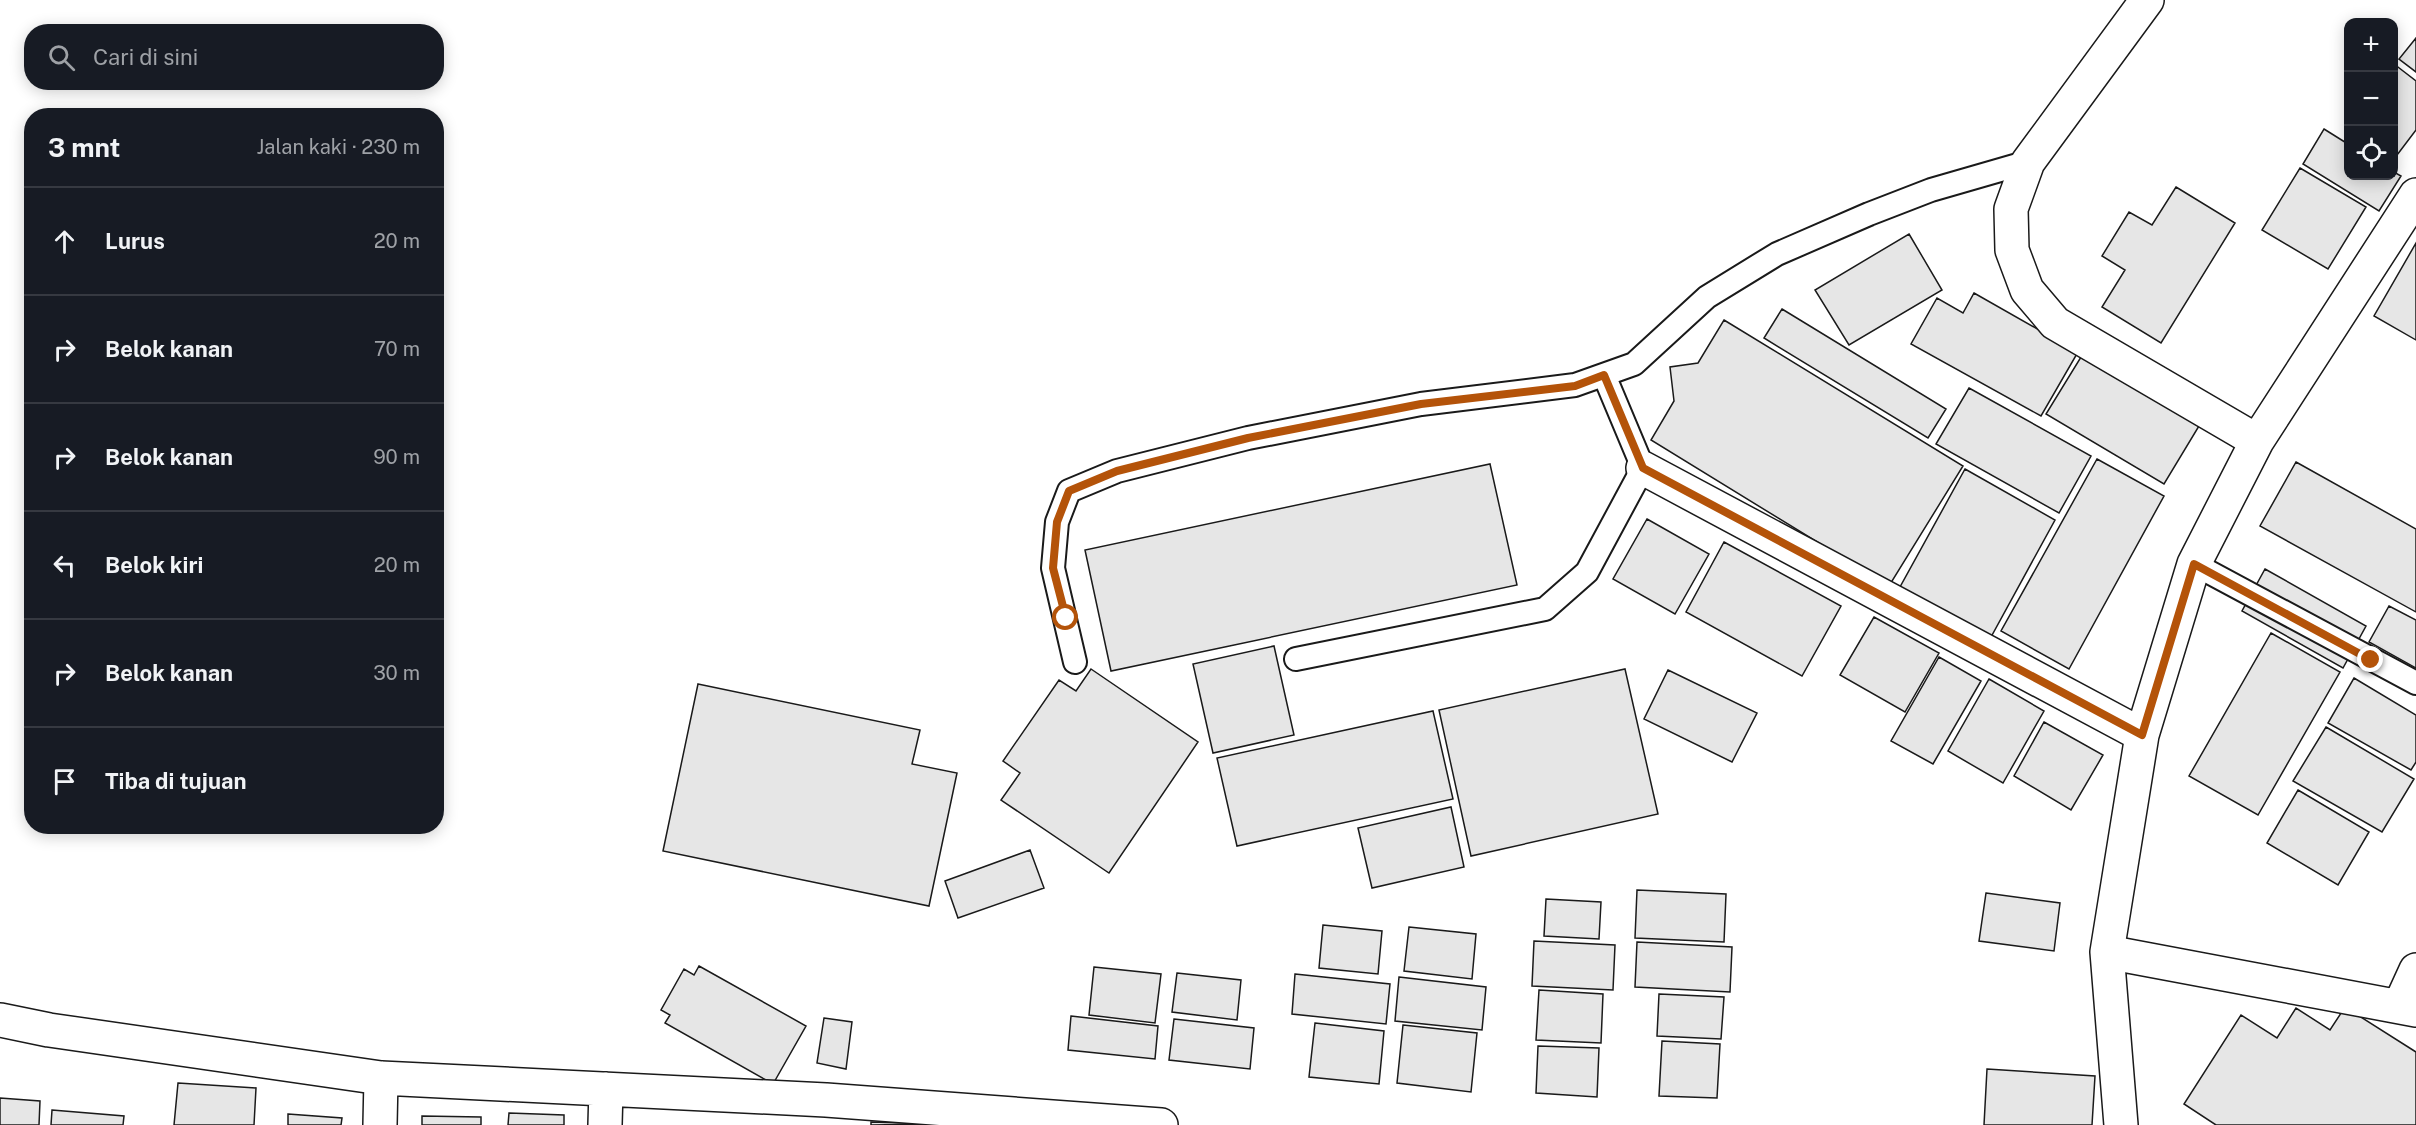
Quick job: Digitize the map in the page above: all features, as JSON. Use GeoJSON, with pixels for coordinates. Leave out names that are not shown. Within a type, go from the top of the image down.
{"type":"FeatureCollection","features":[{"type":"Feature","properties":{"kind":"street"},"geometry":{"type":"LineString","coordinates":[[2147,0],[2028,162],[2011,209],[2012,250],[2027,290],[2055,323],[2258,441]]}},
{"type":"Feature","properties":{"kind":"street"},"geometry":{"type":"LineString","coordinates":[[2121,1125],[2107,952],[2142,735],[2194,564],[2258,441],[2416,195]]}},
{"type":"Feature","properties":{"kind":"street"},"geometry":{"type":"LineString","coordinates":[[1643,468],[2142,735]]}},
{"type":"Feature","properties":{"kind":"street"},"geometry":{"type":"LineString","coordinates":[[2107,952],[2408,1007],[2416,970]]}},
{"type":"Feature","properties":{"kind":"street"},"geometry":{"type":"LineString","coordinates":[[0,1020],[49,1030],[381,1078],[606,1089],[826,1112],[1161,1125]]}},
{"type":"Feature","properties":{"kind":"street"},"geometry":{"type":"LineString","coordinates":[[380,1125],[381,1078]]}},
{"type":"Feature","properties":{"kind":"street"},"geometry":{"type":"LineString","coordinates":[[605,1125],[606,1089]]}},
{"type":"Feature","properties":{"kind":"lane"},"geometry":{"type":"LineString","coordinates":[[1075,662],[1053,568],[1057,522],[1069,491],[1117,471],[1248,438],[1421,404],[1575,386],[1634,364],[1707,297],[1777,254],[1931,190],[2028,162]]}},
{"type":"Feature","properties":{"kind":"lane"},"geometry":{"type":"LineString","coordinates":[[1296,659],[1545,609],[1587,572],[1643,468],[1604,375]]}},
{"type":"Feature","properties":{"kind":"lane"},"geometry":{"type":"LineString","coordinates":[[2194,564],[2416,682]]}},
{"type":"Feature","properties":{"kind":"building"},"geometry":{"type":"Polygon","coordinates":[[[2416,38],[2416,72],[2399,59],[2416,38]]]}},
{"type":"Feature","properties":{"kind":"building"},"geometry":{"type":"Polygon","coordinates":[[[2398,67],[2416,81],[2416,130],[2398,154],[2398,67]]]}},
{"type":"Feature","properties":{"kind":"building"},"geometry":{"type":"Polygon","coordinates":[[[2324,129],[2344,142],[2344,180],[2398,180],[2398,174],[2401,176],[2379,211],[2303,164],[2324,129]]]}},
{"type":"Feature","properties":{"kind":"building"},"geometry":{"type":"Polygon","coordinates":[[[2300,168],[2366,207],[2328,269],[2262,230],[2300,168]]]}},
{"type":"Feature","properties":{"kind":"building"},"geometry":{"type":"Polygon","coordinates":[[[2176,187],[2235,223],[2161,343],[2102,307],[2125,270],[2102,256],[2129,212],[2152,225],[2176,187]]]}},
{"type":"Feature","properties":{"kind":"building"},"geometry":{"type":"Polygon","coordinates":[[[1909,234],[1942,290],[1849,345],[1815,290],[1909,234]]]}},
{"type":"Feature","properties":{"kind":"building"},"geometry":{"type":"Polygon","coordinates":[[[2416,243],[2416,340],[2374,316],[2416,243]]]}},
{"type":"Feature","properties":{"kind":"building"},"geometry":{"type":"Polygon","coordinates":[[[1974,293],[2078,352],[2041,416],[1911,344],[1937,298],[1963,313],[1974,293]]]}},
{"type":"Feature","properties":{"kind":"building"},"geometry":{"type":"Polygon","coordinates":[[[1782,309],[1946,409],[1928,438],[1764,338],[1782,309]]]}},
{"type":"Feature","properties":{"kind":"building"},"geometry":{"type":"Polygon","coordinates":[[[1724,320],[1963,466],[1889,586],[1651,440],[1674,401],[1670,367],[1698,363],[1724,320]]]}},
{"type":"Feature","properties":{"kind":"building"},"geometry":{"type":"Polygon","coordinates":[[[2081,357],[2199,426],[2164,484],[2046,414],[2081,357]]]}},
{"type":"Feature","properties":{"kind":"building"},"geometry":{"type":"Polygon","coordinates":[[[1969,388],[2091,456],[2059,513],[1936,444],[1969,388]]]}},
{"type":"Feature","properties":{"kind":"building"},"geometry":{"type":"Polygon","coordinates":[[[2097,459],[2164,496],[2069,669],[2001,631],[2097,459]]]}},
{"type":"Feature","properties":{"kind":"building"},"geometry":{"type":"Polygon","coordinates":[[[2296,462],[2416,529],[2416,612],[2260,526],[2296,462]]]}},
{"type":"Feature","properties":{"kind":"building"},"geometry":{"type":"Polygon","coordinates":[[[1490,464],[1517,585],[1111,671],[1085,550],[1490,464]]]}},
{"type":"Feature","properties":{"kind":"building"},"geometry":{"type":"Polygon","coordinates":[[[1965,469],[2055,520],[1991,637],[1900,587],[1965,469]]]}},
{"type":"Feature","properties":{"kind":"building"},"geometry":{"type":"Polygon","coordinates":[[[1647,519],[1709,554],[1675,614],[1613,579],[1647,519]]]}},
{"type":"Feature","properties":{"kind":"building"},"geometry":{"type":"Polygon","coordinates":[[[1724,542],[1841,606],[1802,676],[1686,612],[1724,542]]]}},
{"type":"Feature","properties":{"kind":"building"},"geometry":{"type":"Polygon","coordinates":[[[2265,569],[2366,626],[2343,668],[2242,611],[2265,569]]]}},
{"type":"Feature","properties":{"kind":"building"},"geometry":{"type":"Polygon","coordinates":[[[2389,606],[2416,620],[2416,668],[2369,642],[2389,606]]]}},
{"type":"Feature","properties":{"kind":"building"},"geometry":{"type":"Polygon","coordinates":[[[1874,617],[1939,653],[1905,712],[1840,675],[1874,617]]]}},
{"type":"Feature","properties":{"kind":"building"},"geometry":{"type":"Polygon","coordinates":[[[2271,633],[2340,672],[2258,815],[2189,776],[2271,633]]]}},
{"type":"Feature","properties":{"kind":"building"},"geometry":{"type":"Polygon","coordinates":[[[1274,646],[1294,735],[1213,753],[1193,664],[1274,646]]]}},
{"type":"Feature","properties":{"kind":"building"},"geometry":{"type":"Polygon","coordinates":[[[1939,657],[1981,681],[1933,764],[1891,741],[1939,657]]]}},
{"type":"Feature","properties":{"kind":"building"},"geometry":{"type":"Polygon","coordinates":[[[1091,669],[1198,742],[1109,873],[1001,800],[1020,773],[1003,761],[1059,680],[1076,691],[1091,669]]]}},
{"type":"Feature","properties":{"kind":"building"},"geometry":{"type":"Polygon","coordinates":[[[1625,669],[1658,814],[1471,856],[1439,710],[1625,669]]]}},
{"type":"Feature","properties":{"kind":"building"},"geometry":{"type":"Polygon","coordinates":[[[1668,670],[1757,713],[1732,762],[1644,719],[1668,670]]]}},
{"type":"Feature","properties":{"kind":"building"},"geometry":{"type":"Polygon","coordinates":[[[2354,678],[2416,715],[2416,762],[2411,770],[2328,723],[2354,678]]]}},
{"type":"Feature","properties":{"kind":"building"},"geometry":{"type":"Polygon","coordinates":[[[1989,679],[2044,711],[2003,783],[1948,751],[1989,679]]]}},
{"type":"Feature","properties":{"kind":"building"},"geometry":{"type":"Polygon","coordinates":[[[698,684],[920,730],[912,764],[957,773],[929,906],[663,851],[698,684]]]}},
{"type":"Feature","properties":{"kind":"building"},"geometry":{"type":"Polygon","coordinates":[[[1433,711],[1453,799],[1237,846],[1217,758],[1433,711]]]}},
{"type":"Feature","properties":{"kind":"building"},"geometry":{"type":"Polygon","coordinates":[[[2044,722],[2103,755],[2071,810],[2014,776],[2044,722]]]}},
{"type":"Feature","properties":{"kind":"building"},"geometry":{"type":"Polygon","coordinates":[[[2326,727],[2414,779],[2382,832],[2293,781],[2326,727]]]}},
{"type":"Feature","properties":{"kind":"building"},"geometry":{"type":"Polygon","coordinates":[[[2298,790],[2369,832],[2338,885],[2267,843],[2298,790]]]}},
{"type":"Feature","properties":{"kind":"building"},"geometry":{"type":"Polygon","coordinates":[[[1451,807],[1464,867],[1372,888],[1358,828],[1451,807]]]}},
{"type":"Feature","properties":{"kind":"building"},"geometry":{"type":"Polygon","coordinates":[[[1030,850],[1044,888],[958,918],[945,881],[1030,850]]]}},
{"type":"Feature","properties":{"kind":"building"},"geometry":{"type":"Polygon","coordinates":[[[1637,890],[1726,894],[1724,942],[1635,938],[1637,890]]]}},
{"type":"Feature","properties":{"kind":"building"},"geometry":{"type":"Polygon","coordinates":[[[1986,893],[2060,903],[2054,951],[1979,941],[1986,893]]]}},
{"type":"Feature","properties":{"kind":"building"},"geometry":{"type":"Polygon","coordinates":[[[1546,899],[1601,902],[1599,939],[1544,936],[1546,899]]]}},
{"type":"Feature","properties":{"kind":"building"},"geometry":{"type":"Polygon","coordinates":[[[1323,925],[1382,931],[1378,974],[1319,968],[1323,925]]]}},
{"type":"Feature","properties":{"kind":"building"},"geometry":{"type":"Polygon","coordinates":[[[1409,927],[1476,934],[1472,979],[1404,971],[1409,927]]]}},
{"type":"Feature","properties":{"kind":"building"},"geometry":{"type":"Polygon","coordinates":[[[1534,941],[1615,945],[1613,990],[1532,986],[1534,941]]]}},
{"type":"Feature","properties":{"kind":"building"},"geometry":{"type":"Polygon","coordinates":[[[1637,942],[1732,947],[1730,992],[1635,987],[1637,942]]]}},
{"type":"Feature","properties":{"kind":"building"},"geometry":{"type":"Polygon","coordinates":[[[699,966],[806,1026],[773,1084],[665,1023],[670,1015],[661,1010],[684,969],[694,975],[699,966]]]}},
{"type":"Feature","properties":{"kind":"building"},"geometry":{"type":"Polygon","coordinates":[[[1094,967],[1161,974],[1155,1023],[1089,1015],[1094,967]]]}},
{"type":"Feature","properties":{"kind":"building"},"geometry":{"type":"Polygon","coordinates":[[[1177,973],[1241,980],[1237,1020],[1172,1012],[1177,973]]]}},
{"type":"Feature","properties":{"kind":"building"},"geometry":{"type":"Polygon","coordinates":[[[1295,974],[1390,984],[1386,1024],[1292,1014],[1295,974]]]}},
{"type":"Feature","properties":{"kind":"building"},"geometry":{"type":"Polygon","coordinates":[[[1399,977],[1486,987],[1482,1030],[1395,1021],[1399,977]]]}},
{"type":"Feature","properties":{"kind":"building"},"geometry":{"type":"Polygon","coordinates":[[[1539,990],[1603,994],[1601,1043],[1536,1040],[1539,990]]]}},
{"type":"Feature","properties":{"kind":"building"},"geometry":{"type":"Polygon","coordinates":[[[1659,994],[1724,997],[1721,1039],[1657,1036],[1659,994]]]}},
{"type":"Feature","properties":{"kind":"building"},"geometry":{"type":"Polygon","coordinates":[[[2345,1007],[2416,1052],[2416,1125],[2216,1125],[2184,1104],[2241,1015],[2277,1038],[2296,1008],[2330,1030],[2345,1007]]]}},
{"type":"Feature","properties":{"kind":"building"},"geometry":{"type":"Polygon","coordinates":[[[1071,1016],[1158,1026],[1155,1059],[1068,1050],[1071,1016]]]}},
{"type":"Feature","properties":{"kind":"building"},"geometry":{"type":"Polygon","coordinates":[[[824,1018],[852,1022],[846,1069],[817,1063],[824,1018]]]}},
{"type":"Feature","properties":{"kind":"building"},"geometry":{"type":"Polygon","coordinates":[[[1174,1019],[1254,1028],[1250,1069],[1169,1060],[1174,1019]]]}},
{"type":"Feature","properties":{"kind":"building"},"geometry":{"type":"Polygon","coordinates":[[[1315,1023],[1384,1031],[1379,1084],[1309,1077],[1315,1023]]]}},
{"type":"Feature","properties":{"kind":"building"},"geometry":{"type":"Polygon","coordinates":[[[1403,1025],[1477,1033],[1471,1092],[1397,1083],[1403,1025]]]}},
{"type":"Feature","properties":{"kind":"building"},"geometry":{"type":"Polygon","coordinates":[[[1662,1041],[1720,1044],[1717,1098],[1659,1096],[1662,1041]]]}},
{"type":"Feature","properties":{"kind":"building"},"geometry":{"type":"Polygon","coordinates":[[[1538,1046],[1599,1048],[1597,1097],[1536,1093],[1538,1046]]]}},
{"type":"Feature","properties":{"kind":"building"},"geometry":{"type":"Polygon","coordinates":[[[1987,1069],[2095,1076],[2092,1125],[1984,1125],[1987,1069]]]}},
{"type":"Feature","properties":{"kind":"building"},"geometry":{"type":"Polygon","coordinates":[[[178,1083],[256,1088],[254,1125],[174,1125],[178,1083]]]}},
{"type":"Feature","properties":{"kind":"building"},"geometry":{"type":"Polygon","coordinates":[[[0,1098],[40,1101],[39,1125],[0,1125],[0,1098]]]}},
{"type":"Feature","properties":{"kind":"building"},"geometry":{"type":"Polygon","coordinates":[[[52,1110],[124,1116],[123,1125],[51,1125],[52,1110]]]}},
{"type":"Feature","properties":{"kind":"building"},"geometry":{"type":"Polygon","coordinates":[[[509,1113],[564,1115],[564,1125],[508,1125],[509,1113]]]}},
{"type":"Feature","properties":{"kind":"building"},"geometry":{"type":"Polygon","coordinates":[[[288,1114],[342,1118],[341,1125],[288,1125],[288,1114]]]}},
{"type":"Feature","properties":{"kind":"building"},"geometry":{"type":"Polygon","coordinates":[[[422,1116],[481,1117],[481,1125],[422,1125],[422,1116]]]}},
{"type":"Feature","properties":{"kind":"building"},"geometry":{"type":"Polygon","coordinates":[[[871,1122],[933,1124],[871,1125],[871,1122]]]}},
{"type":"Feature","properties":{"kind":"route"},"geometry":{"type":"LineString","coordinates":[[1066,618],[1053,568],[1057,522],[1069,491],[1117,471],[1248,438],[1421,404],[1575,386],[1604,375],[1643,468],[2142,735],[2194,564],[2371,660]]}}]}
